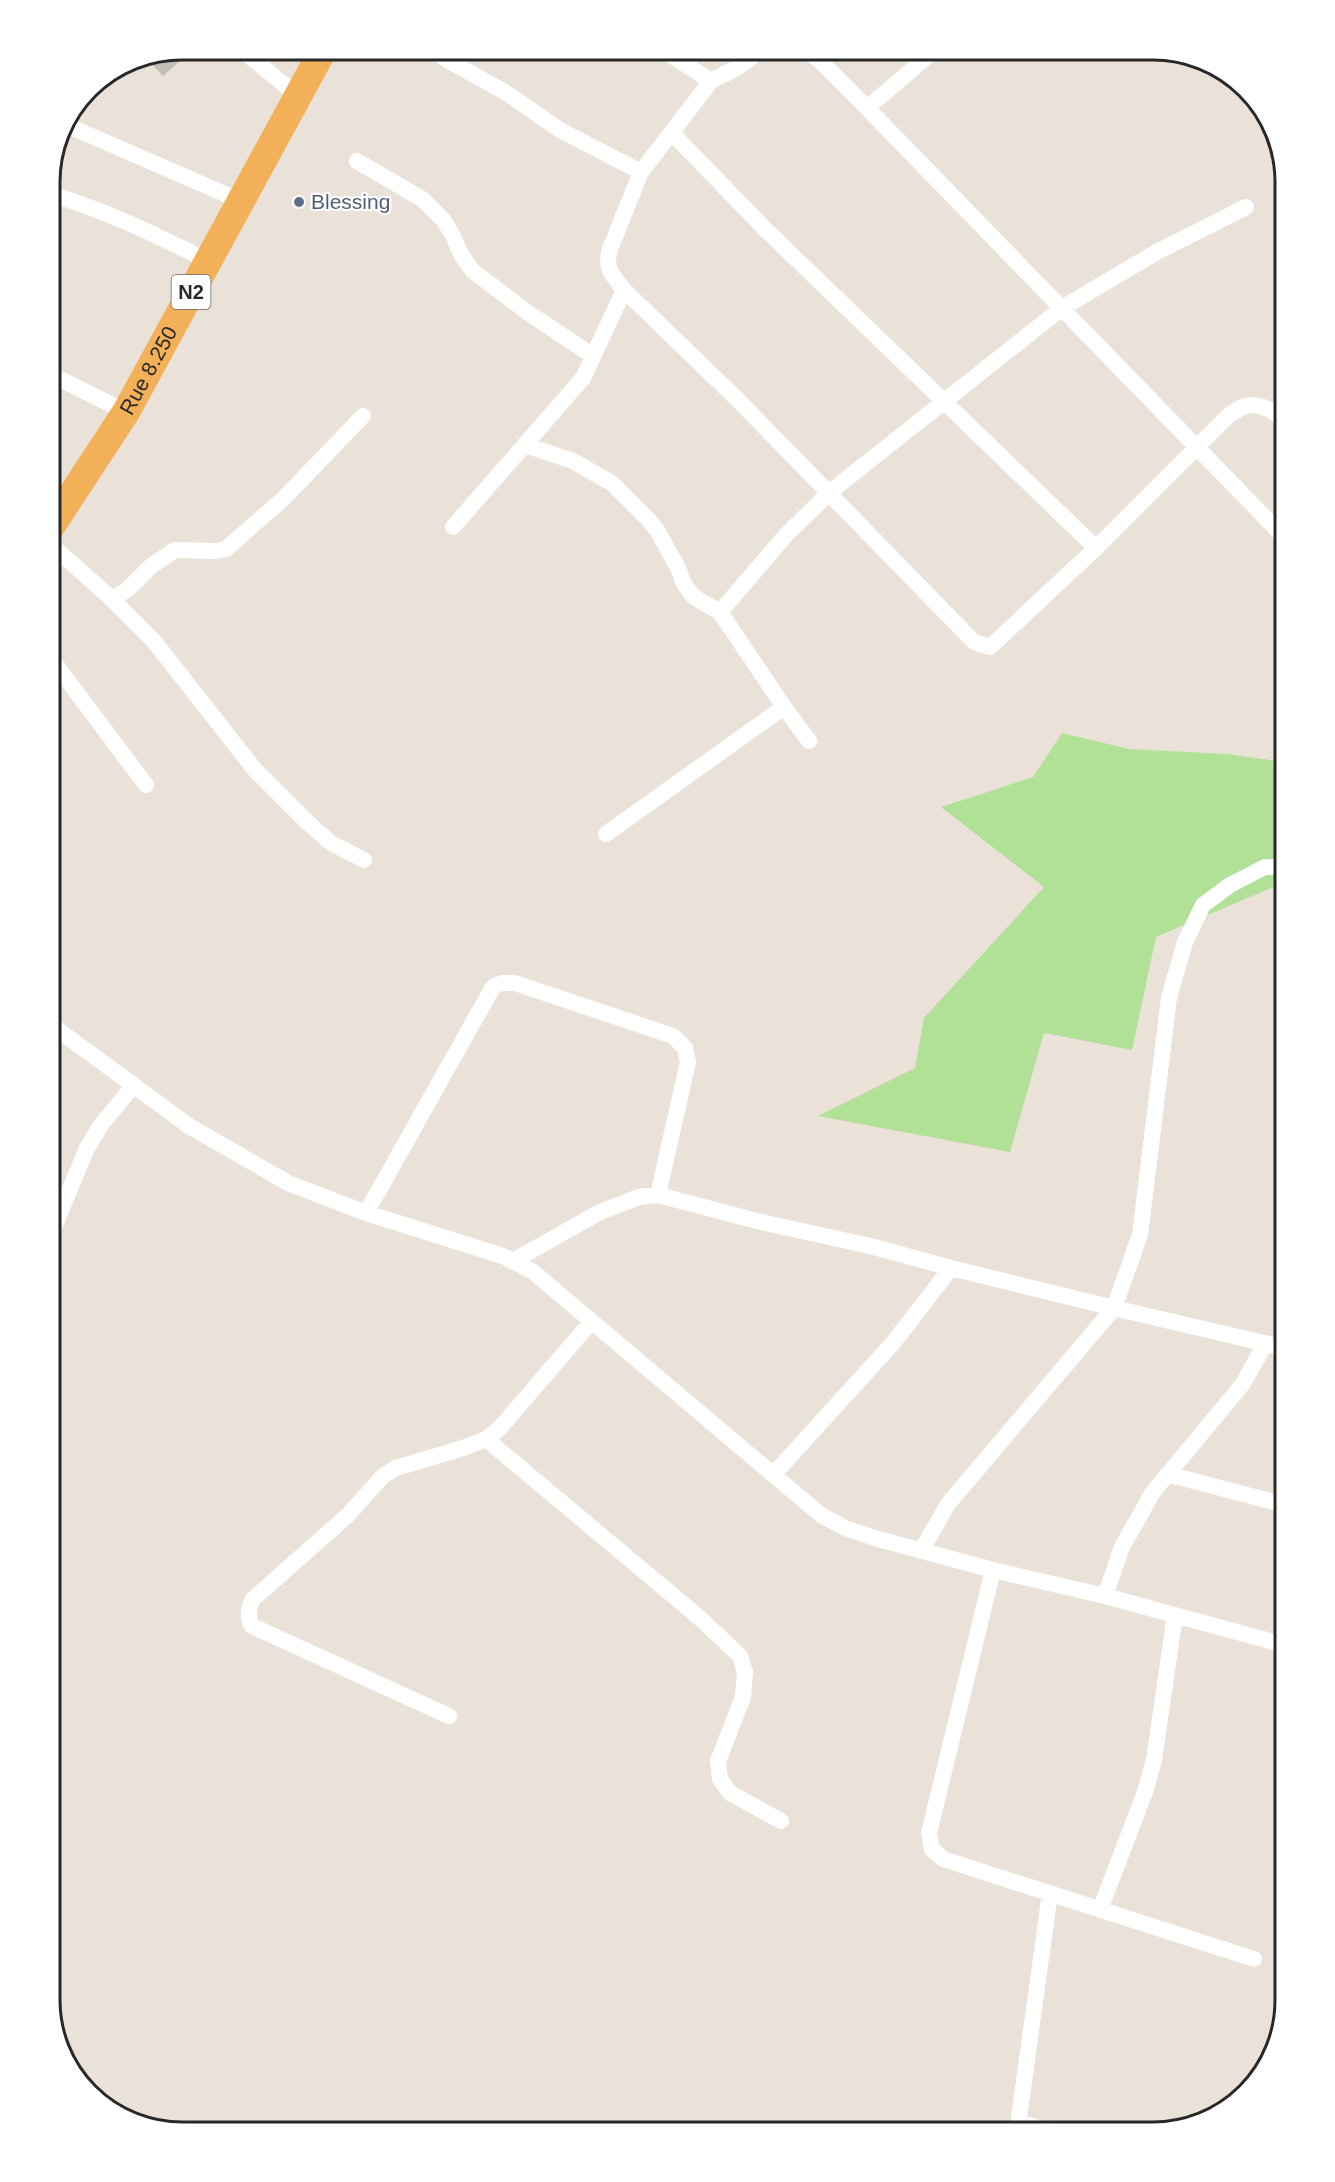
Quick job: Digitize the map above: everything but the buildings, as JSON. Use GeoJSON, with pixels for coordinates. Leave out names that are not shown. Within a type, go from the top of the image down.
{"type":"FeatureCollection","features":[{"type":"Feature","properties":{"kind":"highway","name":"Rue 8.250"},"geometry":{"type":"LineString","coordinates":[[60,513],[126,412],[317,60]]}},
{"type":"Feature","properties":{"kind":"street"},"geometry":{"type":"LineString","coordinates":[[254,60],[297,96]]}},
{"type":"Feature","properties":{"kind":"street"},"geometry":{"type":"LineString","coordinates":[[447,60],[504,92],[560,130],[641,172]]}},
{"type":"Feature","properties":{"kind":"street"},"geometry":{"type":"LineString","coordinates":[[678,60],[711,81]]}},
{"type":"Feature","properties":{"kind":"street"},"geometry":{"type":"LineString","coordinates":[[748,60],[711,81],[641,172],[606,261],[610,272],[624,290],[830,492],[974,642],[990,647],[1096,548],[1229,416],[1245,406],[1261,406],[1275,412]]}},
{"type":"Feature","properties":{"kind":"street"},"geometry":{"type":"LineString","coordinates":[[819,60],[1275,527]]}},
{"type":"Feature","properties":{"kind":"street"},"geometry":{"type":"LineString","coordinates":[[867,108],[923,60]]}},
{"type":"Feature","properties":{"kind":"street"},"geometry":{"type":"LineString","coordinates":[[73,128],[241,201]]}},
{"type":"Feature","properties":{"kind":"street"},"geometry":{"type":"LineString","coordinates":[[672,133],[765,229],[1096,548]]}},
{"type":"Feature","properties":{"kind":"street"},"geometry":{"type":"LineString","coordinates":[[357,161],[422,200],[444,221],[462,256],[473,271],[527,312],[593,356]]}},
{"type":"Feature","properties":{"kind":"street"},"geometry":{"type":"LineString","coordinates":[[60,197],[82,203],[145,229],[208,261]]}},
{"type":"Feature","properties":{"kind":"street"},"geometry":{"type":"LineString","coordinates":[[720,612],[786,535],[830,492],[1062,308],[1155,253],[1246,207]]}},
{"type":"Feature","properties":{"kind":"street"},"geometry":{"type":"LineString","coordinates":[[453,527],[583,378],[624,290]]}},
{"type":"Feature","properties":{"kind":"street"},"geometry":{"type":"LineString","coordinates":[[60,379],[126,412]]}},
{"type":"Feature","properties":{"kind":"street"},"geometry":{"type":"LineString","coordinates":[[112,599],[127,590],[151,566],[175,550],[217,551],[226,549],[284,498],[363,416]]}},
{"type":"Feature","properties":{"kind":"street"},"geometry":{"type":"LineString","coordinates":[[525,445],[573,461],[613,484],[657,530],[684,584],[694,597],[720,612],[784,707],[810,741]]}},
{"type":"Feature","properties":{"kind":"street"},"geometry":{"type":"LineString","coordinates":[[60,553],[112,599],[153,640],[255,770],[307,822],[332,843],[364,860]]}},
{"type":"Feature","properties":{"kind":"street"},"geometry":{"type":"LineString","coordinates":[[60,670],[146,785]]}},
{"type":"Feature","properties":{"kind":"street"},"geometry":{"type":"LineString","coordinates":[[606,834],[784,707]]}},
{"type":"Feature","properties":{"kind":"street"},"geometry":{"type":"LineString","coordinates":[[921,1551],[948,1504],[1114,1308],[1140,1235],[1169,998],[1185,942],[1203,905],[1230,885],[1265,867],[1275,867]]}},
{"type":"Feature","properties":{"kind":"street"},"geometry":{"type":"LineString","coordinates":[[366,1213],[493,987],[502,983],[515,983],[672,1036],[685,1048],[688,1062],[658,1195]]}},
{"type":"Feature","properties":{"kind":"street"},"geometry":{"type":"LineString","coordinates":[[60,1031],[189,1126],[288,1183],[366,1213],[513,1261],[532,1271],[821,1515],[845,1528],[921,1551],[1106,1596],[1275,1642]]}},
{"type":"Feature","properties":{"kind":"street"},"geometry":{"type":"LineString","coordinates":[[60,1213],[87,1148],[101,1125],[134,1085]]}},
{"type":"Feature","properties":{"kind":"street"},"geometry":{"type":"LineString","coordinates":[[513,1261],[600,1212],[639,1197],[658,1195],[1114,1308],[1275,1345]]}},
{"type":"Feature","properties":{"kind":"street"},"geometry":{"type":"LineString","coordinates":[[773,1475],[893,1343],[951,1268]]}},
{"type":"Feature","properties":{"kind":"street"},"geometry":{"type":"LineString","coordinates":[[449,1716],[252,1626],[248,1618],[248,1609],[253,1599],[348,1515],[383,1476],[396,1468],[486,1439],[499,1429],[591,1322]]}},
{"type":"Feature","properties":{"kind":"street"},"geometry":{"type":"LineString","coordinates":[[1106,1596],[1122,1547],[1153,1492],[1242,1384],[1266,1342]]}},
{"type":"Feature","properties":{"kind":"street"},"geometry":{"type":"LineString","coordinates":[[486,1439],[701,1619],[740,1656],[745,1672],[743,1696],[718,1761],[720,1779],[730,1793],[781,1821]]}},
{"type":"Feature","properties":{"kind":"street"},"geometry":{"type":"LineString","coordinates":[[1167,1474],[1275,1502]]}},
{"type":"Feature","properties":{"kind":"street"},"geometry":{"type":"LineString","coordinates":[[993,1570],[929,1833],[932,1849],[943,1859],[1254,1959]]}},
{"type":"Feature","properties":{"kind":"street"},"geometry":{"type":"LineString","coordinates":[[1100,1910],[1146,1789],[1154,1760],[1175,1615]]}},
{"type":"Feature","properties":{"kind":"street"},"geometry":{"type":"LineString","coordinates":[[1019,2122],[1050,1893]]}},
{"type":"Feature","properties":{"kind":"green space"},"geometry":{"type":"Polygon","coordinates":[[[1062,733],[1129,749],[1226,754],[1275,761],[1275,886],[1156,937],[1132,1050],[1044,1033],[1010,1152],[818,1116],[915,1068],[924,1018],[1044,887],[941,807],[1033,777],[1062,733]]]}},
{"type":"Feature","properties":{"kind":"place","name":"Blessing"},"geometry":{"type":"Point","coordinates":[299,202]}}]}
